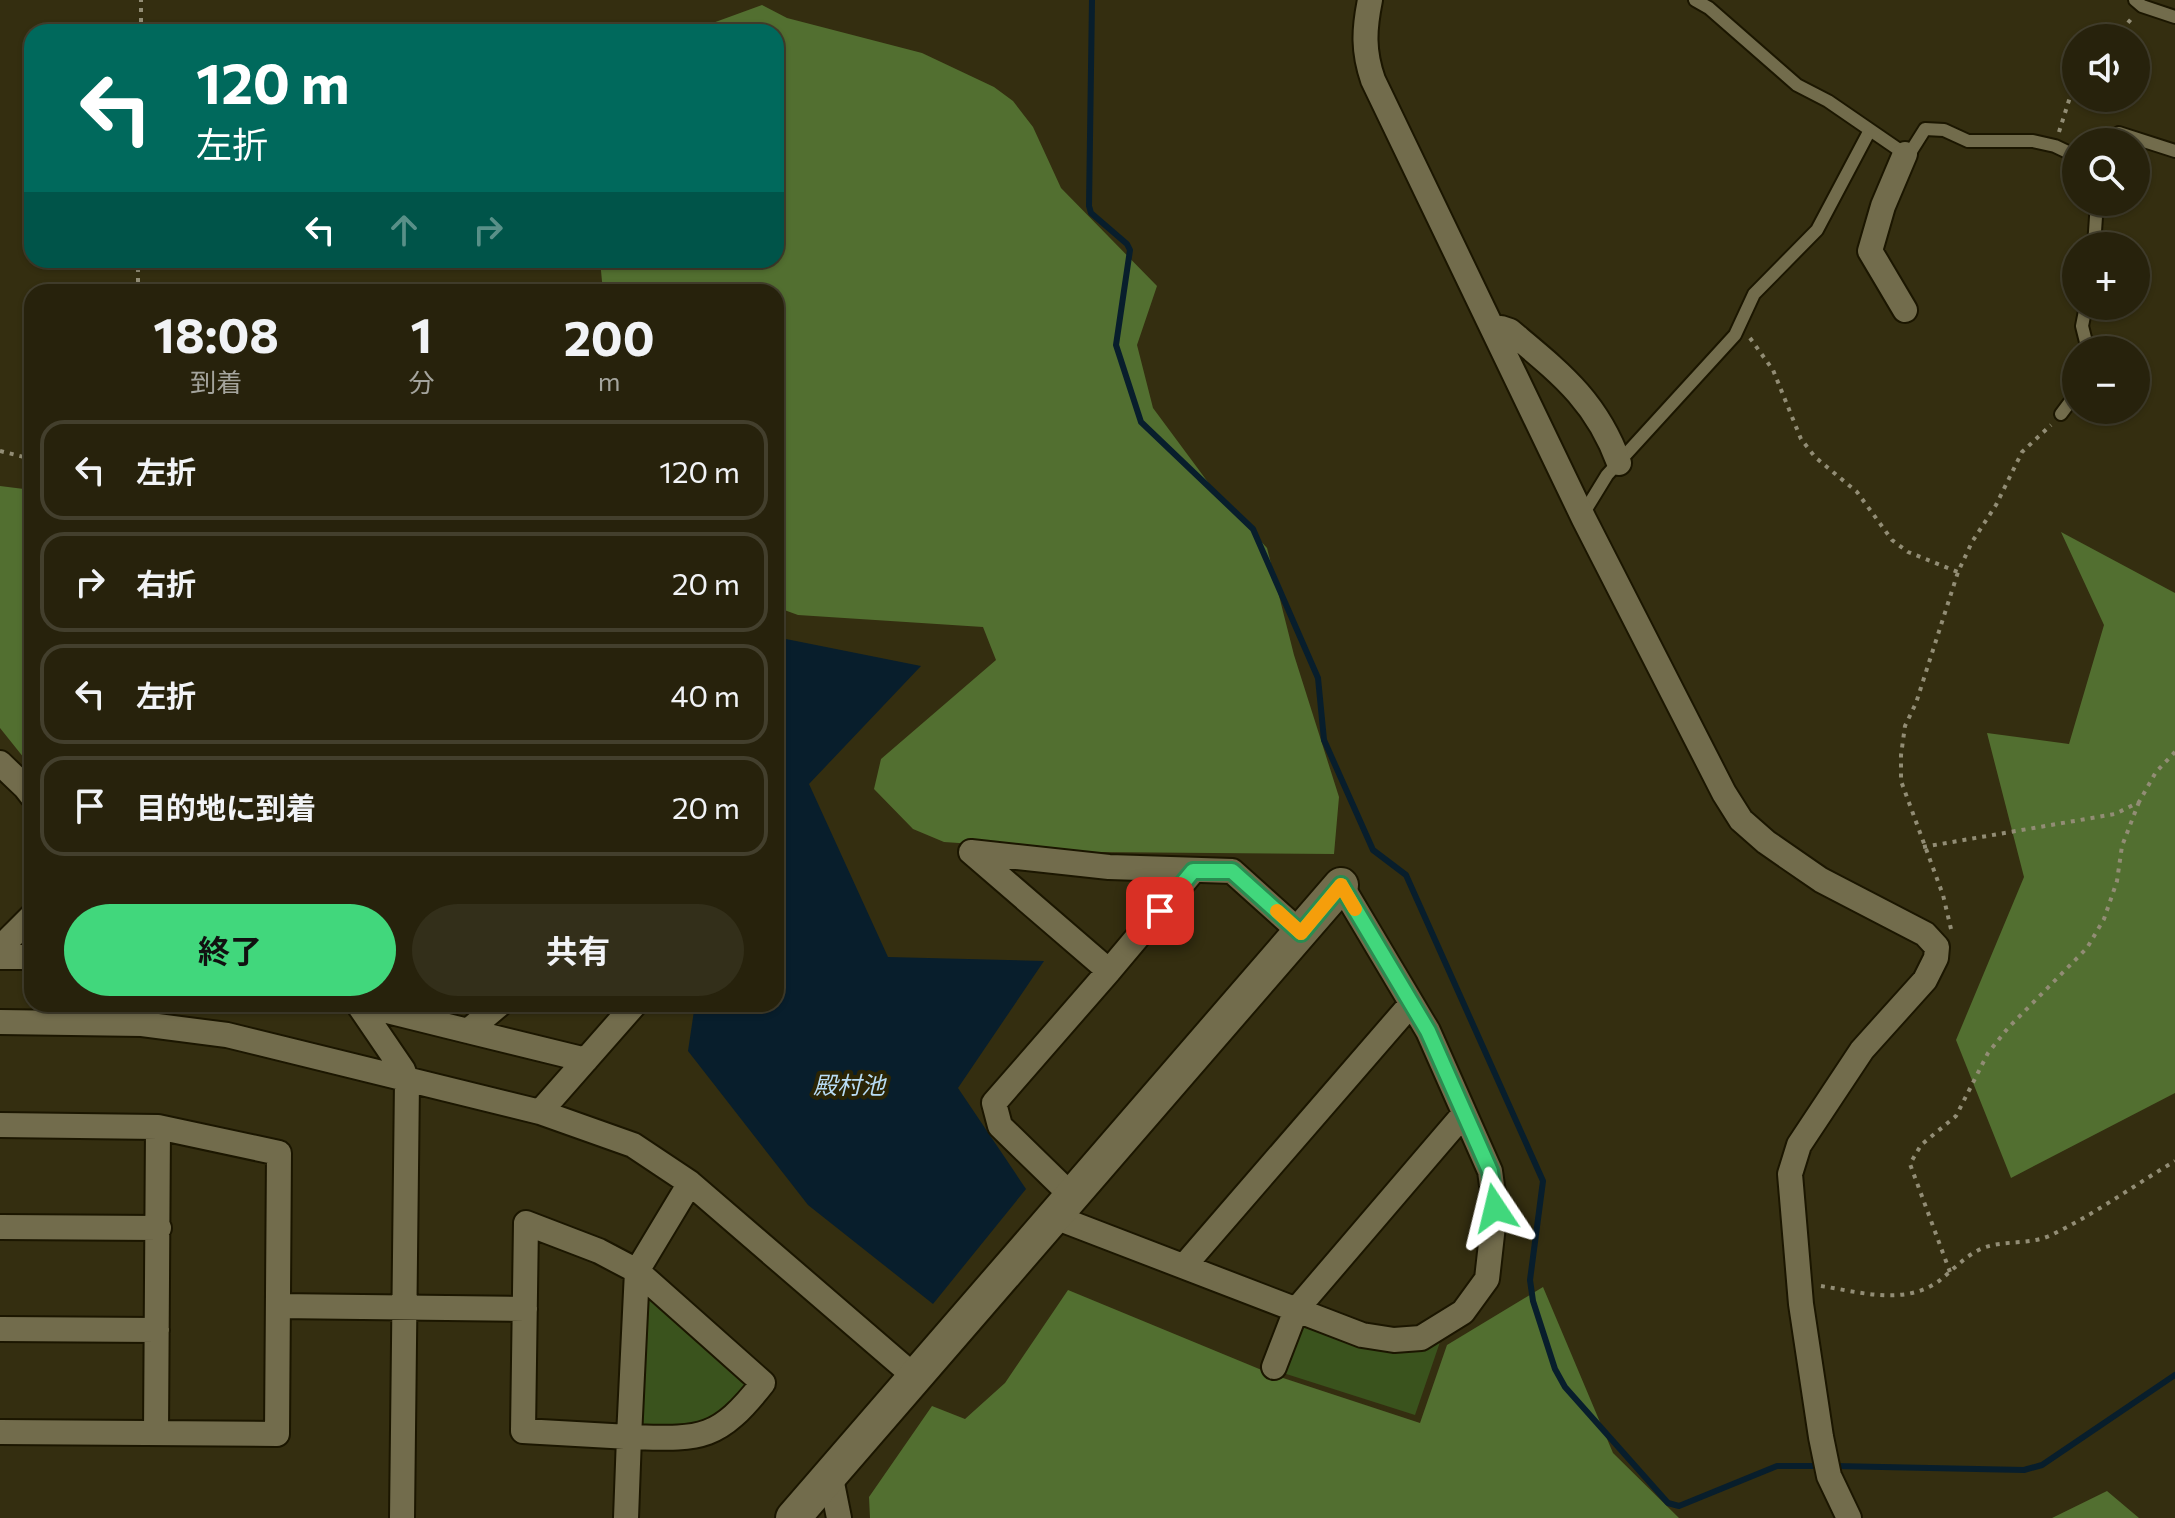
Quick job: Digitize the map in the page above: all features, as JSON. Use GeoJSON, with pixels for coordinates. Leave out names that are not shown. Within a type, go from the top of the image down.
{"type":"FeatureCollection","features":[{"type":"Feature","properties":{"kind":"street"},"geometry":{"type":"LineString","coordinates":[[1370,0],[1364,34],[1370,72],[1580,510],[1741,820],[1766,842],[1821,880],[1925,934],[1937,947],[1936,958],[1925,980],[1862,1050],[1795,1152],[1789,1190],[1812,1381],[1829,1476],[1849,1518]]}},
{"type":"Feature","properties":{"kind":"street"},"geometry":{"type":"LineString","coordinates":[[1905,154],[1883,206],[1870,251],[1905,310]]}},
{"type":"Feature","properties":{"kind":"street"},"geometry":{"type":"LineString","coordinates":[[1494,331],[1501,328],[1510,331],[1568,381],[1597,416],[1619,463]]}},
{"type":"Feature","properties":{"kind":"street"},"geometry":{"type":"LineString","coordinates":[[0,763],[24,786]]}},
{"type":"Feature","properties":{"kind":"street"},"geometry":{"type":"LineString","coordinates":[[1109,971],[971,852],[1109,867],[1232,871],[1301,933]]}},
{"type":"Feature","properties":{"kind":"street"},"geometry":{"type":"LineString","coordinates":[[793,1518],[830,1473],[1064,1207],[1341,885],[1428,1031],[1490,1171],[1495,1208],[1487,1279],[1480,1292],[1463,1312],[1421,1338],[1394,1340],[1362,1335],[1184,1266],[1064,1207],[1000,1126],[994,1103],[1193,871]]}},
{"type":"Feature","properties":{"kind":"street"},"geometry":{"type":"LineString","coordinates":[[0,948],[24,924]]}},
{"type":"Feature","properties":{"kind":"street"},"geometry":{"type":"LineString","coordinates":[[0,957],[24,957]]}},
{"type":"Feature","properties":{"kind":"street"},"geometry":{"type":"LineString","coordinates":[[1184,1266],[1411,1004]]}},
{"type":"Feature","properties":{"kind":"street"},"geometry":{"type":"LineString","coordinates":[[364,1012],[407,1081],[402,1518]]}},
{"type":"Feature","properties":{"kind":"street"},"geometry":{"type":"LineString","coordinates":[[391,1012],[586,1060]]}},
{"type":"Feature","properties":{"kind":"street"},"geometry":{"type":"LineString","coordinates":[[468,1031],[491,1012]]}},
{"type":"Feature","properties":{"kind":"street"},"geometry":{"type":"LineString","coordinates":[[540,1112],[628,1012]]}},
{"type":"Feature","properties":{"kind":"street"},"geometry":{"type":"LineString","coordinates":[[0,1022],[180,1027],[227,1035],[540,1112],[633,1145],[690,1183],[914,1376]]}},
{"type":"Feature","properties":{"kind":"street"},"geometry":{"type":"LineString","coordinates":[[1274,1367],[1296,1310],[1463,1115]]}},
{"type":"Feature","properties":{"kind":"street"},"geometry":{"type":"LineString","coordinates":[[0,1125],[158,1127],[279,1153],[277,1434],[0,1432]]}},
{"type":"Feature","properties":{"kind":"street"},"geometry":{"type":"LineString","coordinates":[[156,1433],[158,1127]]}},
{"type":"Feature","properties":{"kind":"street"},"geometry":{"type":"LineString","coordinates":[[626,1518],[637,1271],[690,1183]]}},
{"type":"Feature","properties":{"kind":"street"},"geometry":{"type":"LineString","coordinates":[[526,1223],[599,1251],[637,1271],[763,1383],[750,1400],[712,1432],[688,1438],[523,1431],[526,1223]]}},
{"type":"Feature","properties":{"kind":"street"},"geometry":{"type":"LineString","coordinates":[[0,1227],[159,1228]]}},
{"type":"Feature","properties":{"kind":"street"},"geometry":{"type":"LineString","coordinates":[[278,1306],[525,1309]]}},
{"type":"Feature","properties":{"kind":"street"},"geometry":{"type":"LineString","coordinates":[[0,1329],[157,1330]]}},
{"type":"Feature","properties":{"kind":"street"},"geometry":{"type":"LineString","coordinates":[[830,1473],[839,1518]]}},
{"type":"Feature","properties":{"kind":"lane"},"geometry":{"type":"LineString","coordinates":[[1695,0],[1709,8],[1797,85],[1828,101],[1908,156],[1925,129],[1932,127],[1968,141],[2033,141],[2062,149]]}},
{"type":"Feature","properties":{"kind":"lane"},"geometry":{"type":"LineString","coordinates":[[2138,3],[2175,17]]}},
{"type":"Feature","properties":{"kind":"lane"},"geometry":{"type":"LineString","coordinates":[[1580,510],[1588,506],[1607,475],[1735,335],[1754,294],[1817,230],[1870,130]]}},
{"type":"Feature","properties":{"kind":"lane"},"geometry":{"type":"LineString","coordinates":[[2150,143],[2175,151]]}},
{"type":"Feature","properties":{"kind":"path"},"geometry":{"type":"LineString","coordinates":[[141,0],[141,24]]}},
{"type":"Feature","properties":{"kind":"path"},"geometry":{"type":"LineString","coordinates":[[2124,24],[2138,3]]}},
{"type":"Feature","properties":{"kind":"path"},"geometry":{"type":"LineString","coordinates":[[2055,146],[2066,112]]}},
{"type":"Feature","properties":{"kind":"path"},"geometry":{"type":"LineString","coordinates":[[1740,322],[1773,370],[1801,439],[1815,457],[1857,492],[1892,540],[1908,552],[1958,572]]}},
{"type":"Feature","properties":{"kind":"path"},"geometry":{"type":"LineString","coordinates":[[1937,947],[1950,942],[1951,926],[1943,895],[1901,781],[1905,726],[1921,689],[1958,572],[2022,452],[2061,414]]}},
{"type":"Feature","properties":{"kind":"path"},"geometry":{"type":"LineString","coordinates":[[0,451],[24,457]]}},
{"type":"Feature","properties":{"kind":"path"},"geometry":{"type":"LineString","coordinates":[[1950,1272],[1910,1164],[1921,1145],[1956,1116],[1988,1053],[2008,1028],[2087,948],[2104,919],[2117,881],[2122,846],[2139,802],[2156,772],[2175,752]]}},
{"type":"Feature","properties":{"kind":"path"},"geometry":{"type":"LineString","coordinates":[[1923,847],[2115,814],[2139,802]]}},
{"type":"Feature","properties":{"kind":"path"},"geometry":{"type":"LineString","coordinates":[[1799,1282],[1885,1296],[1922,1290],[1973,1253],[1985,1247],[2048,1236],[2175,1161]]}},
{"type":"Feature","properties":{"kind":"green space"},"geometry":{"type":"Polygon","coordinates":[[[762,5],[787,18],[922,53],[994,87],[1013,101],[1033,127],[1061,188],[1157,286],[1137,345],[1153,408],[1213,489],[1267,548],[1294,655],[1339,797],[1334,854],[1092,852],[944,842],[913,829],[874,789],[881,759],[996,660],[983,627],[798,615],[784,610],[784,284],[602,284],[601,268],[784,268],[784,24],[710,24],[762,5]]]}},
{"type":"Feature","properties":{"kind":"green space"},"geometry":{"type":"Polygon","coordinates":[[[0,486],[24,489],[24,758],[0,728],[0,486]]]}},
{"type":"Feature","properties":{"kind":"green space"},"geometry":{"type":"Polygon","coordinates":[[[2061,532],[2175,593],[2175,1093],[2011,1178],[1956,1040],[2024,877],[1987,733],[2069,744],[2104,625],[2061,532]]]}},
{"type":"Feature","properties":{"kind":"green space"},"geometry":{"type":"Polygon","coordinates":[[[1543,1287],[1613,1453],[1679,1518],[870,1518],[869,1497],[932,1406],[965,1419],[1005,1383],[1068,1290],[1274,1375],[1420,1423],[1447,1345],[1543,1287]]]}},
{"type":"Feature","properties":{"kind":"green space"},"geometry":{"type":"Polygon","coordinates":[[[649,1295],[746,1380],[749,1387],[708,1422],[693,1427],[645,1429],[639,1424],[645,1302],[649,1295]]]}},
{"type":"Feature","properties":{"kind":"green space"},"geometry":{"type":"Polygon","coordinates":[[[1303,1324],[1421,1349],[1440,1342],[1415,1415],[1280,1372],[1303,1324]]]}},
{"type":"Feature","properties":{"kind":"green space"},"geometry":{"type":"Polygon","coordinates":[[[2107,1491],[2139,1518],[2052,1518],[2107,1491]]]}},
{"type":"Feature","properties":{"kind":"water","name":"殿村池"},"geometry":{"type":"Polygon","coordinates":[[[784,639],[921,666],[809,784],[888,957],[1044,961],[958,1088],[1026,1189],[933,1304],[808,1205],[688,1051],[694,1012],[784,1012],[784,639]]]}},
{"type":"Feature","properties":{"kind":"waterway"},"geometry":{"type":"LineString","coordinates":[[1092,0],[1089,206],[1091,213],[1130,250],[1116,345],[1141,422],[1253,529],[1318,678],[1324,740],[1373,850],[1406,875],[1543,1181],[1530,1280],[1533,1301],[1555,1369],[1565,1387],[1668,1503],[1679,1506],[1777,1466],[1820,1466]]}},
{"type":"Feature","properties":{"kind":"waterway"},"geometry":{"type":"LineString","coordinates":[[1835,1466],[2024,1470],[2042,1465],[2175,1375]]}},
{"type":"Feature","properties":{"kind":"slow traffic"},"geometry":{"type":"LineString","coordinates":[[1277,911],[1301,933],[1341,885],[1355,909]]}},
{"type":"Feature","properties":{"kind":"route"},"geometry":{"type":"LineString","coordinates":[[1160,911],[1193,871],[1232,871],[1301,933],[1341,885],[1428,1031],[1490,1171],[1495,1208]]}}]}
